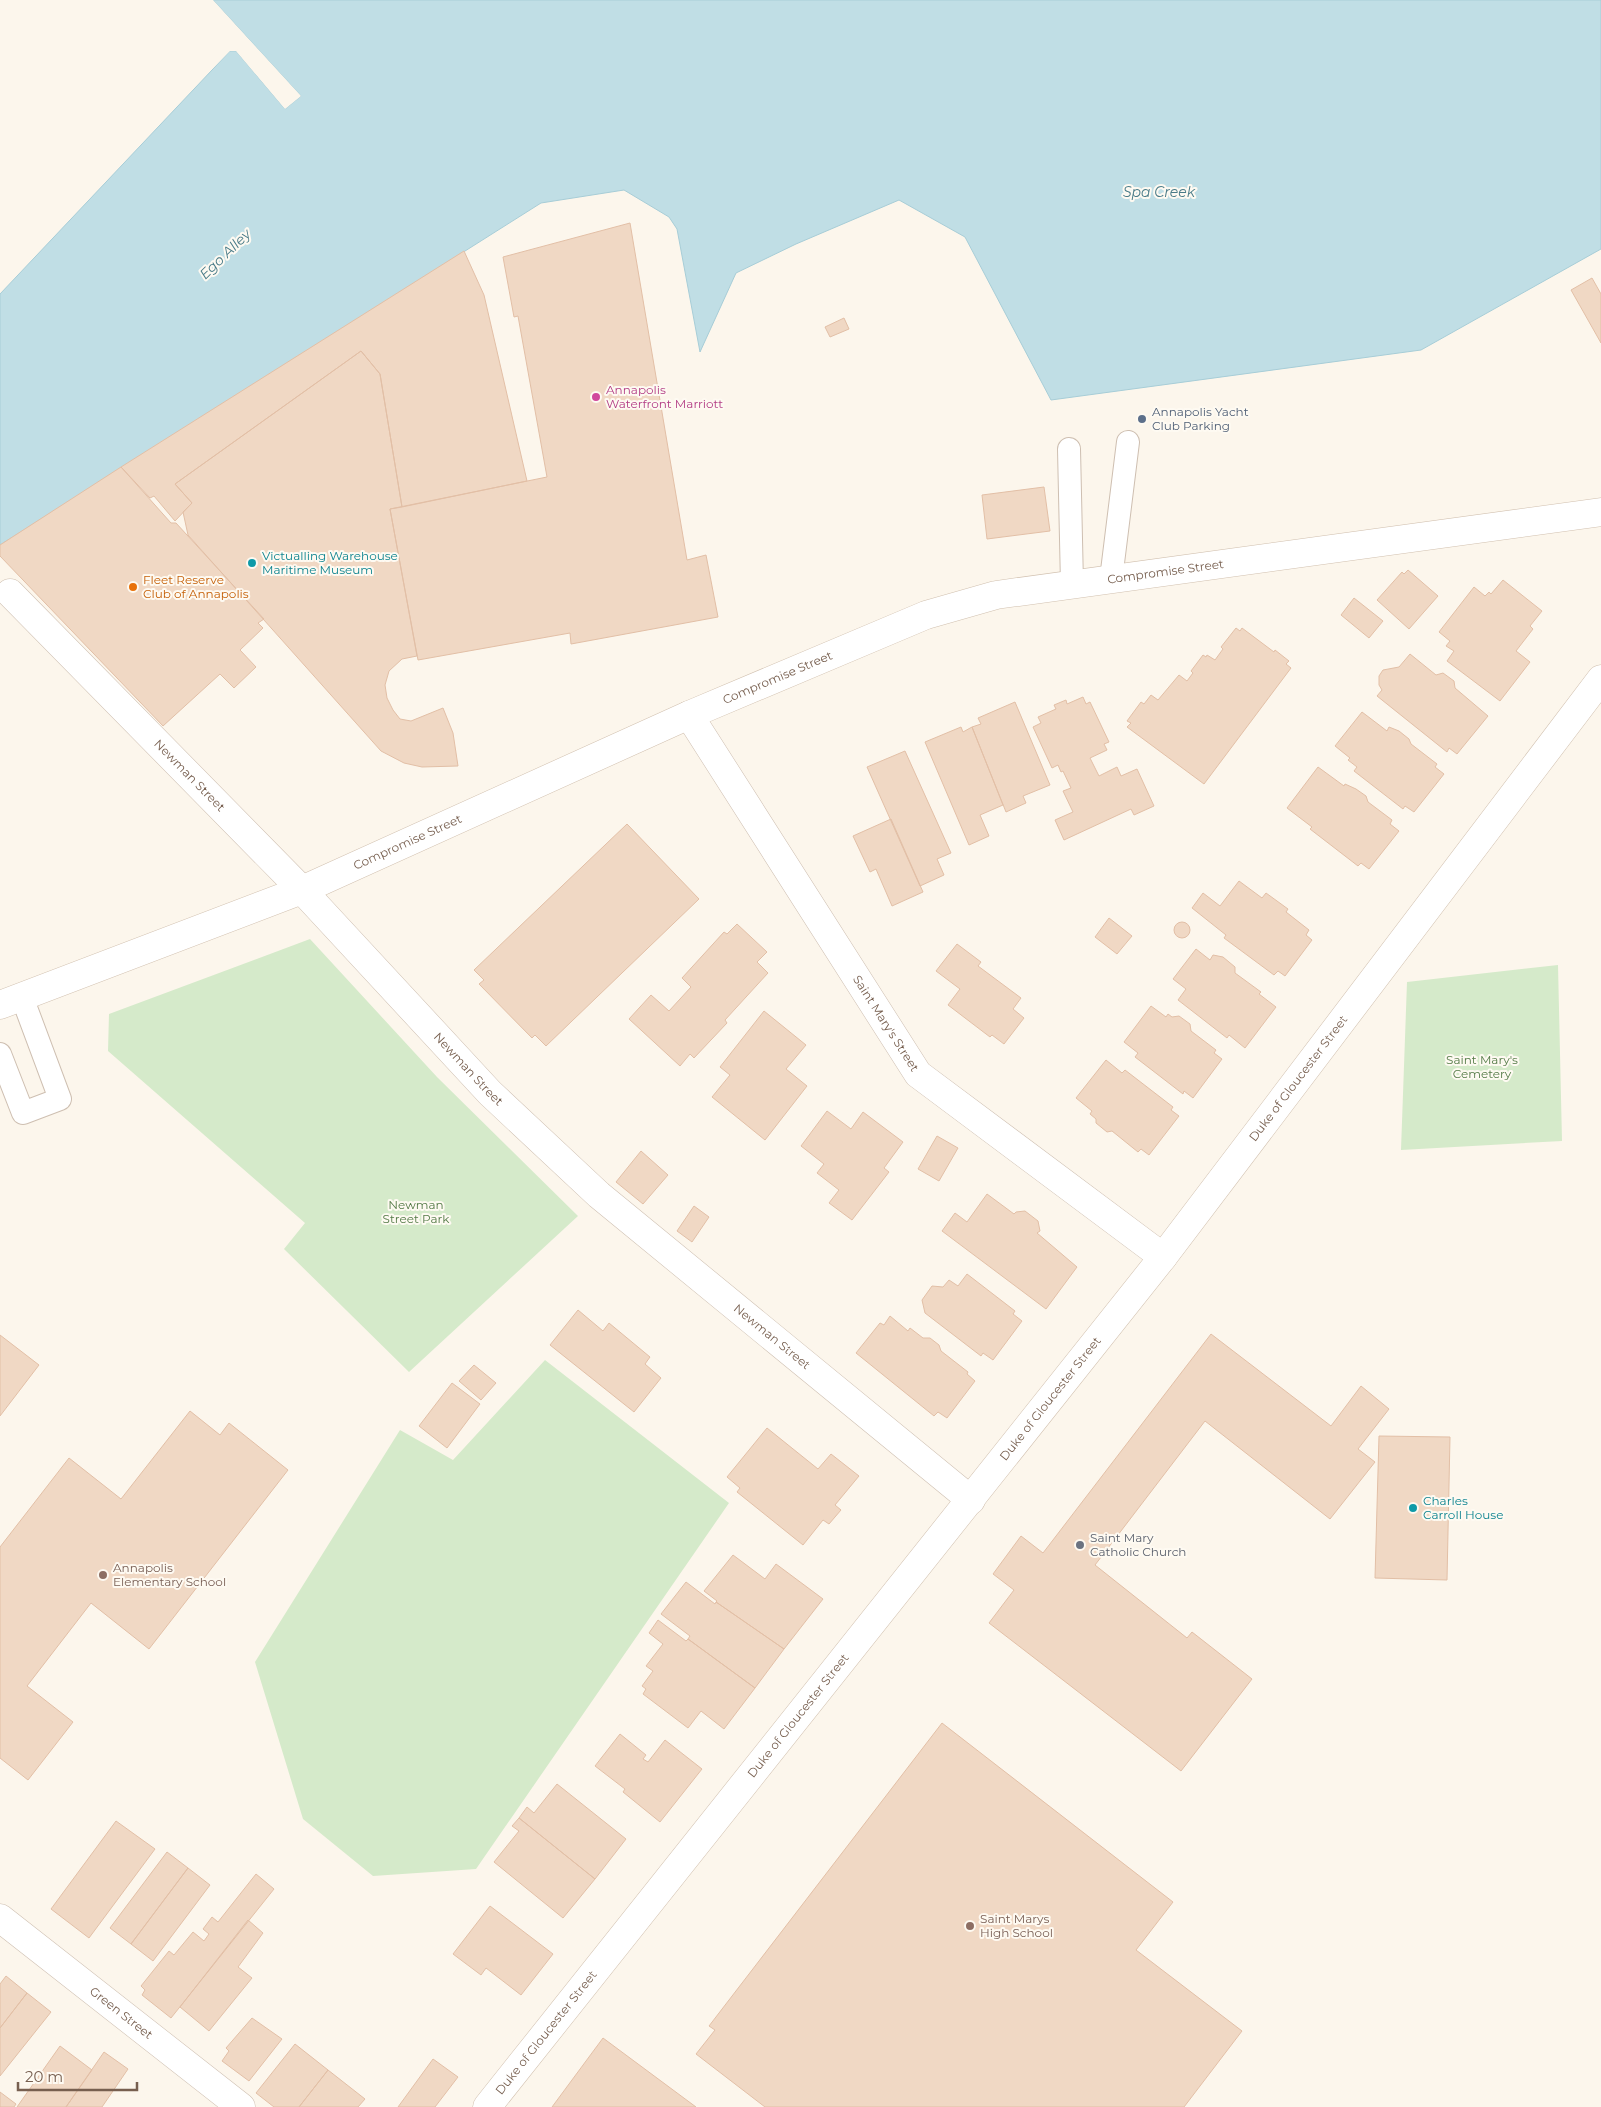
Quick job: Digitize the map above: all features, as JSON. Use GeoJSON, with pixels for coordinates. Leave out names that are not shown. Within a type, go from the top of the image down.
{"type":"FeatureCollection","features":[{"type":"Feature","properties":{"kind":"main road","name":"Compromise Street"},"geometry":{"type":"LineString","coordinates":[[11,1001],[302,890],[689,715],[926,615],[996,595],[1601,512]]}},
{"type":"Feature","properties":{"kind":"main road","name":"Newman Street"},"geometry":{"type":"LineString","coordinates":[[10,593],[302,890],[490,1093],[599,1195],[971,1500]]}},
{"type":"Feature","properties":{"kind":"main road","name":"Duke of Gloucester Street"},"geometry":{"type":"LineString","coordinates":[[486,2107],[1163,1257],[1601,679]]}},
{"type":"Feature","properties":{"kind":"main road","name":"Saint Mary's Street"},"geometry":{"type":"LineString","coordinates":[[689,715],[918,1074],[1163,1257]]}},
{"type":"Feature","properties":{"kind":"main road","name":"Green Street"},"geometry":{"type":"LineString","coordinates":[[0,1918],[241,2107]]}},
{"type":"Feature","properties":{"kind":"lane"},"geometry":{"type":"LineString","coordinates":[[1111,578],[1128,442]]}},
{"type":"Feature","properties":{"kind":"lane"},"geometry":{"type":"LineString","coordinates":[[1069,449],[1072,584]]}},
{"type":"Feature","properties":{"kind":"lane"},"geometry":{"type":"LineString","coordinates":[[0,1054],[23,1113],[60,1099],[11,1001]]}},
{"type":"Feature","properties":{"kind":"green space","name":"Newman Street Park"},"geometry":{"type":"Polygon","coordinates":[[[310,939],[437,1077],[578,1216],[409,1372],[284,1249],[305,1223],[108,1051],[109,1014],[310,939]]]}},
{"type":"Feature","properties":{"kind":"green space","name":"Saint Mary's Cemetery"},"geometry":{"type":"Polygon","coordinates":[[[1558,965],[1562,1141],[1401,1150],[1407,982],[1558,965]]]}},
{"type":"Feature","properties":{"kind":"green space"},"geometry":{"type":"Polygon","coordinates":[[[545,1360],[729,1503],[476,1869],[373,1876],[303,1819],[255,1662],[400,1430],[453,1460],[545,1360]]]}},
{"type":"Feature","properties":{"kind":"water","name":"Spa Creek"},"geometry":{"type":"Polygon","coordinates":[[[213,0],[1601,0],[1601,249],[1421,350],[1051,400],[965,237],[899,200],[796,244],[736,273],[700,352],[677,229],[669,217],[624,190],[541,203],[0,545],[0,294],[230,51],[236,51],[285,109],[301,96],[213,0]]]}},
{"type":"Feature","properties":{"kind":"pier"},"geometry":{"type":"Polygon","coordinates":[[[211,0],[301,96],[285,109],[236,51],[230,51],[195,86],[193,84],[228,49],[236,48],[286,106],[297,96],[211,0]]]}},
{"type":"Feature","properties":{"kind":"building","name":"Annapolis Waterfront Marriott"},"geometry":{"type":"Polygon","coordinates":[[[630,223],[687,560],[706,555],[718,617],[571,644],[570,633],[418,660],[390,509],[547,477],[518,316],[514,317],[503,257],[630,223]]]}},
{"type":"Feature","properties":{"kind":"building"},"geometry":{"type":"Polygon","coordinates":[[[464,251],[484,295],[527,481],[402,507],[380,374],[361,351],[175,484],[192,503],[175,521],[154,496],[150,498],[121,467],[464,251]]]}},
{"type":"Feature","properties":{"kind":"building"},"geometry":{"type":"Polygon","coordinates":[[[1592,278],[1601,294],[1601,343],[1571,290],[1592,278]]]}},
{"type":"Feature","properties":{"kind":"building"},"geometry":{"type":"Polygon","coordinates":[[[844,318],[849,329],[830,337],[825,327],[844,318]]]}},
{"type":"Feature","properties":{"kind":"building"},"geometry":{"type":"Polygon","coordinates":[[[361,351],[380,374],[402,507],[390,509],[417,656],[402,659],[389,671],[385,685],[387,698],[400,719],[411,721],[443,708],[453,733],[458,766],[422,767],[404,763],[381,751],[188,535],[183,512],[192,503],[175,484],[361,351]]]}},
{"type":"Feature","properties":{"kind":"building","name":"Fleet Reserve Club of Annapolis"},"geometry":{"type":"Polygon","coordinates":[[[121,467],[171,523],[176,523],[264,619],[258,623],[263,628],[240,650],[256,667],[234,688],[220,674],[163,726],[0,556],[0,545],[121,467]]]}},
{"type":"Feature","properties":{"kind":"building"},"geometry":{"type":"Polygon","coordinates":[[[1044,487],[1050,531],[987,539],[982,495],[1044,487]]]}},
{"type":"Feature","properties":{"kind":"building"},"geometry":{"type":"Polygon","coordinates":[[[1408,570],[1438,596],[1409,629],[1377,600],[1402,572],[1404,574],[1408,570]]]}},
{"type":"Feature","properties":{"kind":"building"},"geometry":{"type":"Polygon","coordinates":[[[1503,580],[1542,611],[1530,626],[1533,629],[1516,651],[1530,662],[1500,701],[1447,661],[1454,651],[1446,646],[1450,641],[1439,632],[1474,587],[1485,596],[1489,592],[1491,594],[1503,580]]]}},
{"type":"Feature","properties":{"kind":"building"},"geometry":{"type":"Polygon","coordinates":[[[1354,598],[1383,621],[1369,638],[1341,615],[1354,598]]]}},
{"type":"Feature","properties":{"kind":"building"},"geometry":{"type":"Polygon","coordinates":[[[1236,628],[1240,631],[1242,628],[1274,652],[1275,650],[1289,661],[1286,664],[1291,668],[1204,784],[1127,727],[1131,723],[1127,721],[1141,702],[1144,704],[1151,695],[1158,700],[1179,675],[1187,681],[1193,673],[1191,671],[1203,655],[1206,657],[1207,655],[1215,660],[1223,649],[1221,647],[1236,628]]]}},
{"type":"Feature","properties":{"kind":"building"},"geometry":{"type":"Polygon","coordinates":[[[1410,654],[1436,675],[1443,673],[1454,681],[1455,688],[1488,716],[1457,754],[1449,748],[1447,752],[1377,696],[1382,690],[1379,685],[1379,676],[1383,670],[1399,667],[1410,654]]]}},
{"type":"Feature","properties":{"kind":"building"},"geometry":{"type":"Polygon","coordinates":[[[1083,697],[1086,704],[1090,702],[1109,742],[1104,744],[1107,750],[1090,758],[1099,776],[1117,767],[1121,776],[1137,769],[1154,806],[1134,815],[1131,809],[1064,840],[1055,820],[1073,812],[1063,791],[1071,788],[1058,765],[1052,768],[1033,727],[1041,723],[1038,717],[1056,709],[1054,705],[1066,700],[1067,704],[1083,697]]]}},
{"type":"Feature","properties":{"kind":"building"},"geometry":{"type":"Polygon","coordinates":[[[1015,702],[1050,785],[1023,796],[1026,803],[1006,812],[972,727],[981,724],[978,718],[1015,702]]]}},
{"type":"Feature","properties":{"kind":"building"},"geometry":{"type":"Polygon","coordinates":[[[1362,712],[1387,731],[1389,727],[1399,731],[1409,739],[1411,744],[1437,764],[1435,767],[1444,774],[1414,812],[1405,806],[1403,809],[1354,771],[1357,767],[1348,760],[1350,758],[1335,746],[1362,712]]]}},
{"type":"Feature","properties":{"kind":"building"},"geometry":{"type":"Polygon","coordinates":[[[961,727],[963,732],[972,727],[1003,805],[980,815],[989,836],[969,845],[925,742],[961,727]]]}},
{"type":"Feature","properties":{"kind":"building"},"geometry":{"type":"Polygon","coordinates":[[[905,751],[951,853],[937,859],[944,875],[920,886],[867,767],[905,751]]]}},
{"type":"Feature","properties":{"kind":"building"},"geometry":{"type":"Polygon","coordinates":[[[1318,767],[1344,786],[1345,784],[1356,789],[1366,796],[1368,802],[1392,820],[1390,824],[1399,831],[1369,869],[1361,863],[1358,866],[1310,829],[1312,827],[1287,808],[1318,767]]]}},
{"type":"Feature","properties":{"kind":"building"},"geometry":{"type":"Polygon","coordinates":[[[891,819],[923,892],[892,906],[876,869],[870,872],[853,836],[891,819]]]}},
{"type":"Feature","properties":{"kind":"building"},"geometry":{"type":"Polygon","coordinates":[[[627,824],[699,899],[546,1046],[535,1035],[532,1038],[479,984],[484,980],[474,970],[627,824]]]}},
{"type":"Feature","properties":{"kind":"building"},"geometry":{"type":"Polygon","coordinates":[[[1239,881],[1262,898],[1266,893],[1288,909],[1286,912],[1309,930],[1306,935],[1312,940],[1285,976],[1278,971],[1274,975],[1224,938],[1226,935],[1192,908],[1203,893],[1220,906],[1239,881]]]}},
{"type":"Feature","properties":{"kind":"building"},"geometry":{"type":"Polygon","coordinates":[[[1109,918],[1132,936],[1117,954],[1095,937],[1109,918]]]}},
{"type":"Feature","properties":{"kind":"building"},"geometry":{"type":"Polygon","coordinates":[[[1182,922],[1188,924],[1190,930],[1188,936],[1182,938],[1176,936],[1174,930],[1176,924],[1182,922]]]}},
{"type":"Feature","properties":{"kind":"building"},"geometry":{"type":"Polygon","coordinates":[[[737,924],[767,952],[757,962],[768,973],[725,1020],[727,1023],[694,1058],[690,1054],[680,1066],[629,1019],[651,995],[669,1011],[691,987],[682,978],[724,932],[727,934],[737,924]]]}},
{"type":"Feature","properties":{"kind":"building"},"geometry":{"type":"Polygon","coordinates":[[[957,944],[981,962],[978,966],[1021,998],[1013,1009],[1024,1018],[1004,1044],[992,1035],[990,1037],[948,1005],[960,989],[936,971],[957,944]]]}},
{"type":"Feature","properties":{"kind":"building"},"geometry":{"type":"Polygon","coordinates":[[[1196,949],[1210,960],[1213,955],[1223,957],[1235,967],[1235,973],[1261,992],[1259,994],[1276,1007],[1245,1048],[1229,1035],[1227,1038],[1178,1000],[1186,989],[1173,979],[1196,949]]]}},
{"type":"Feature","properties":{"kind":"building"},"geometry":{"type":"Polygon","coordinates":[[[1151,1006],[1166,1017],[1168,1014],[1172,1017],[1179,1016],[1190,1024],[1191,1031],[1216,1050],[1214,1053],[1222,1059],[1193,1098],[1184,1091],[1183,1094],[1135,1057],[1138,1053],[1124,1042],[1151,1006]]]}},
{"type":"Feature","properties":{"kind":"building"},"geometry":{"type":"Polygon","coordinates":[[[764,1011],[806,1045],[786,1069],[807,1086],[765,1140],[712,1097],[730,1075],[720,1067],[764,1011]]]}},
{"type":"Feature","properties":{"kind":"building"},"geometry":{"type":"Polygon","coordinates":[[[1106,1060],[1122,1073],[1125,1070],[1173,1107],[1171,1110],[1179,1116],[1149,1155],[1141,1149],[1138,1152],[1112,1131],[1107,1132],[1096,1123],[1096,1119],[1090,1114],[1092,1111],[1076,1098],[1106,1060]]]}},
{"type":"Feature","properties":{"kind":"building"},"geometry":{"type":"Polygon","coordinates":[[[827,1111],[851,1129],[863,1112],[903,1142],[884,1168],[889,1172],[852,1220],[829,1203],[839,1190],[817,1173],[824,1164],[801,1146],[827,1111]]]}},
{"type":"Feature","properties":{"kind":"building"},"geometry":{"type":"Polygon","coordinates":[[[937,1136],[958,1148],[939,1181],[918,1169],[937,1136]]]}},
{"type":"Feature","properties":{"kind":"building"},"geometry":{"type":"Polygon","coordinates":[[[641,1151],[668,1175],[643,1204],[616,1182],[641,1151]]]}},
{"type":"Feature","properties":{"kind":"building"},"geometry":{"type":"Polygon","coordinates":[[[987,1194],[1014,1214],[1025,1211],[1038,1221],[1040,1231],[1037,1233],[1077,1267],[1046,1309],[942,1231],[955,1213],[967,1222],[987,1194]]]}},
{"type":"Feature","properties":{"kind":"building"},"geometry":{"type":"Polygon","coordinates":[[[694,1206],[709,1217],[692,1242],[677,1231],[694,1206]]]}},
{"type":"Feature","properties":{"kind":"building"},"geometry":{"type":"Polygon","coordinates":[[[967,1274],[1015,1311],[1013,1314],[1022,1321],[993,1360],[983,1353],[981,1356],[925,1313],[922,1300],[932,1286],[943,1287],[949,1280],[958,1286],[967,1274]]]}},
{"type":"Feature","properties":{"kind":"building"},"geometry":{"type":"Polygon","coordinates":[[[578,1310],[603,1331],[609,1323],[650,1357],[645,1364],[661,1378],[634,1412],[550,1345],[578,1310]]]}},
{"type":"Feature","properties":{"kind":"building"},"geometry":{"type":"Polygon","coordinates":[[[890,1316],[908,1331],[910,1328],[923,1338],[930,1338],[939,1345],[941,1351],[968,1372],[967,1374],[975,1381],[947,1418],[938,1412],[934,1416],[856,1353],[880,1323],[884,1325],[890,1316]]]}},
{"type":"Feature","properties":{"kind":"building","name":"Saint Mary Catholic Church"},"geometry":{"type":"Polygon","coordinates":[[[1211,1334],[1331,1426],[1361,1386],[1389,1409],[1358,1449],[1375,1462],[1330,1519],[1205,1421],[1095,1565],[1187,1638],[1192,1632],[1252,1679],[1181,1771],[989,1623],[1014,1590],[993,1574],[1021,1536],[1043,1553],[1211,1334]]]}},
{"type":"Feature","properties":{"kind":"building"},"geometry":{"type":"Polygon","coordinates":[[[0,1335],[39,1365],[0,1416],[0,1335]]]}},
{"type":"Feature","properties":{"kind":"building"},"geometry":{"type":"Polygon","coordinates":[[[474,1365],[496,1383],[481,1400],[459,1381],[474,1365]]]}},
{"type":"Feature","properties":{"kind":"building"},"geometry":{"type":"Polygon","coordinates":[[[452,1383],[480,1404],[447,1448],[419,1426],[452,1383]]]}},
{"type":"Feature","properties":{"kind":"building","name":"Annapolis Elementary School"},"geometry":{"type":"Polygon","coordinates":[[[190,1411],[220,1435],[229,1423],[288,1470],[149,1649],[91,1603],[27,1686],[73,1722],[28,1780],[0,1758],[0,1547],[69,1458],[121,1499],[190,1411]]]}},
{"type":"Feature","properties":{"kind":"building"},"geometry":{"type":"Polygon","coordinates":[[[767,1428],[818,1469],[831,1454],[859,1476],[835,1505],[841,1510],[829,1524],[823,1520],[803,1545],[737,1492],[740,1488],[727,1477],[767,1428]]]}},
{"type":"Feature","properties":{"kind":"building","name":"Charles Carroll House"},"geometry":{"type":"Polygon","coordinates":[[[1379,1436],[1450,1437],[1447,1580],[1375,1578],[1379,1436]]]}},
{"type":"Feature","properties":{"kind":"building"},"geometry":{"type":"Polygon","coordinates":[[[733,1555],[765,1579],[776,1564],[823,1599],[784,1649],[716,1602],[704,1591],[733,1555]]]}},
{"type":"Feature","properties":{"kind":"building"},"geometry":{"type":"Polygon","coordinates":[[[686,1582],[715,1604],[716,1602],[784,1649],[755,1688],[688,1639],[690,1636],[661,1614],[686,1582]]]}},
{"type":"Feature","properties":{"kind":"building"},"geometry":{"type":"Polygon","coordinates":[[[658,1620],[686,1641],[688,1639],[755,1688],[724,1729],[701,1711],[688,1728],[643,1694],[646,1689],[642,1686],[653,1671],[646,1666],[663,1644],[649,1633],[658,1620]]]}},
{"type":"Feature","properties":{"kind":"building","name":"Saint Marys High School"},"geometry":{"type":"Polygon","coordinates":[[[942,1723],[1173,1902],[1136,1950],[1242,2031],[1184,2107],[765,2107],[696,2054],[715,2030],[709,2026],[942,1723]]]}},
{"type":"Feature","properties":{"kind":"building"},"geometry":{"type":"Polygon","coordinates":[[[620,1734],[646,1755],[643,1759],[648,1762],[665,1740],[702,1769],[660,1822],[623,1792],[625,1789],[595,1766],[620,1734]]]}},
{"type":"Feature","properties":{"kind":"building"},"geometry":{"type":"Polygon","coordinates":[[[557,1784],[626,1839],[595,1879],[519,1818],[527,1807],[534,1813],[557,1784]]]}},
{"type":"Feature","properties":{"kind":"building"},"geometry":{"type":"Polygon","coordinates":[[[519,1818],[595,1879],[563,1918],[494,1862],[519,1831],[512,1826],[519,1818]]]}},
{"type":"Feature","properties":{"kind":"building"},"geometry":{"type":"Polygon","coordinates":[[[116,1821],[155,1849],[89,1938],[51,1909],[116,1821]]]}},
{"type":"Feature","properties":{"kind":"building"},"geometry":{"type":"Polygon","coordinates":[[[167,1852],[188,1868],[131,1944],[110,1928],[167,1852]]]}},
{"type":"Feature","properties":{"kind":"building"},"geometry":{"type":"Polygon","coordinates":[[[188,1868],[210,1885],[153,1961],[131,1944],[188,1868]]]}},
{"type":"Feature","properties":{"kind":"building"},"geometry":{"type":"Polygon","coordinates":[[[256,1874],[274,1889],[171,2018],[142,1995],[145,1990],[141,1986],[169,1951],[174,1955],[193,1932],[204,1941],[209,1934],[203,1929],[212,1917],[218,1922],[256,1874]]]}},
{"type":"Feature","properties":{"kind":"building"},"geometry":{"type":"Polygon","coordinates":[[[490,1906],[553,1954],[521,1995],[486,1968],[481,1975],[453,1954],[490,1906]]]}},
{"type":"Feature","properties":{"kind":"building"},"geometry":{"type":"Polygon","coordinates":[[[248,1920],[263,1933],[238,1967],[252,1978],[209,2031],[180,2007],[248,1920]]]}},
{"type":"Feature","properties":{"kind":"building"},"geometry":{"type":"Polygon","coordinates":[[[6,1976],[27,1993],[0,2028],[0,1984],[6,1976]]]}},
{"type":"Feature","properties":{"kind":"building"},"geometry":{"type":"Polygon","coordinates":[[[27,1993],[51,2012],[0,2076],[0,2028],[27,1993]]]}},
{"type":"Feature","properties":{"kind":"building"},"geometry":{"type":"Polygon","coordinates":[[[252,2018],[282,2039],[249,2081],[222,2061],[229,2051],[226,2048],[252,2018]]]}},
{"type":"Feature","properties":{"kind":"building"},"geometry":{"type":"Polygon","coordinates":[[[603,2038],[696,2107],[552,2107],[603,2038]]]}},
{"type":"Feature","properties":{"kind":"building"},"geometry":{"type":"Polygon","coordinates":[[[295,2044],[328,2070],[299,2107],[274,2107],[256,2093],[295,2044]]]}},
{"type":"Feature","properties":{"kind":"building"},"geometry":{"type":"Polygon","coordinates":[[[60,2046],[92,2070],[66,2107],[17,2107],[60,2046]]]}},
{"type":"Feature","properties":{"kind":"building"},"geometry":{"type":"Polygon","coordinates":[[[104,2052],[128,2069],[102,2107],[66,2107],[104,2052]]]}},
{"type":"Feature","properties":{"kind":"building"},"geometry":{"type":"Polygon","coordinates":[[[433,2059],[458,2077],[435,2107],[398,2107],[433,2059]]]}},
{"type":"Feature","properties":{"kind":"building"},"geometry":{"type":"Polygon","coordinates":[[[328,2070],[365,2099],[358,2107],[299,2107],[328,2070]]]}},
{"type":"Feature","properties":{"kind":"building"},"geometry":{"type":"Polygon","coordinates":[[[0,2092],[16,2104],[14,2107],[0,2107],[0,2092]]]}},
{"type":"Feature","properties":{"kind":"place","name":"Annapolis Waterfront Marriott"},"geometry":{"type":"Point","coordinates":[596,397]}},
{"type":"Feature","properties":{"kind":"place","name":"Annapolis Yacht Club Parking"},"geometry":{"type":"Point","coordinates":[1142,419]}},
{"type":"Feature","properties":{"kind":"place","name":"Victualling Warehouse Maritime Museum"},"geometry":{"type":"Point","coordinates":[252,563]}},
{"type":"Feature","properties":{"kind":"place","name":"Fleet Reserve Club of Annapolis"},"geometry":{"type":"Point","coordinates":[133,587]}},
{"type":"Feature","properties":{"kind":"place","name":"Charles Carroll House"},"geometry":{"type":"Point","coordinates":[1413,1508]}},
{"type":"Feature","properties":{"kind":"place","name":"Saint Mary Catholic Church"},"geometry":{"type":"Point","coordinates":[1080,1545]}},
{"type":"Feature","properties":{"kind":"place","name":"Annapolis Elementary School"},"geometry":{"type":"Point","coordinates":[103,1575]}},
{"type":"Feature","properties":{"kind":"place","name":"Saint Marys High School"},"geometry":{"type":"Point","coordinates":[970,1926]}},
{"type":"Feature","properties":{"kind":"water label","name":"Ego Alley"},"geometry":{"type":"Point","coordinates":[225,254]}}]}
